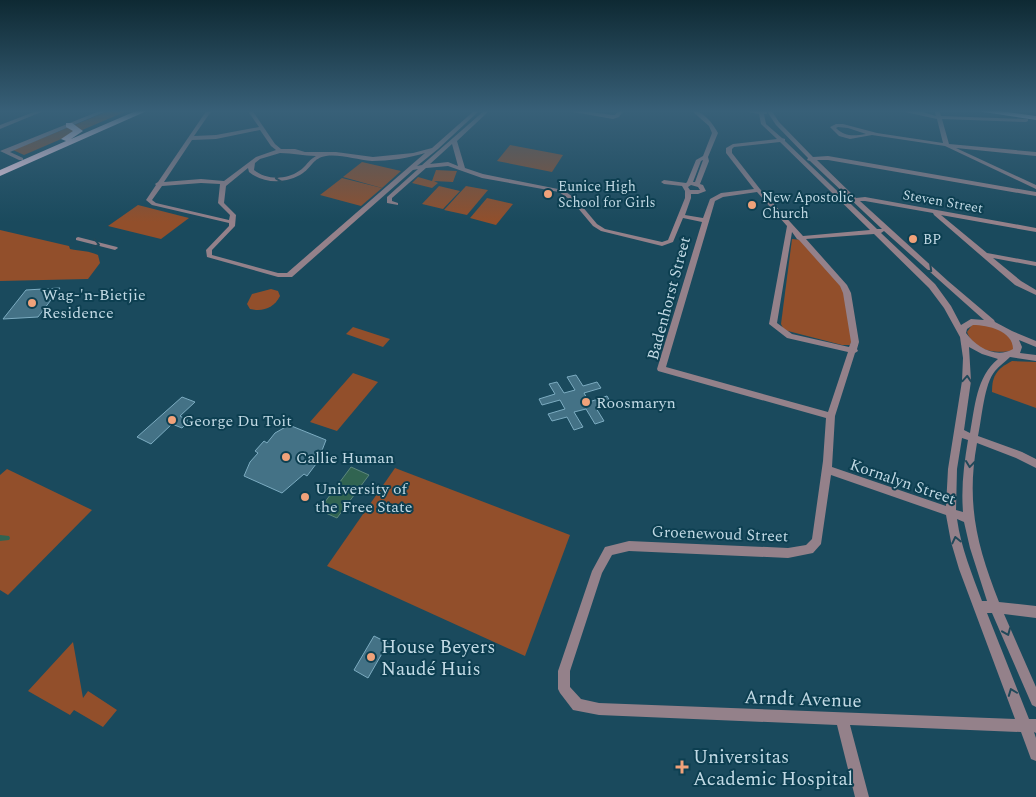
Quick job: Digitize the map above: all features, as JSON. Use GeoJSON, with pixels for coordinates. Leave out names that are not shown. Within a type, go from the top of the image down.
{"type":"FeatureCollection","features":[{"type":"Feature","properties":{"kind":"highway"},"geometry":{"type":"LineString","coordinates":[[0,168],[48,147]]}},
{"type":"Feature","properties":{"kind":"highway"},"geometry":{"type":"LineString","coordinates":[[0,174],[60,147]]}},
{"type":"Feature","properties":{"kind":"street"},"geometry":{"type":"LineString","coordinates":[[184,147],[149,200],[154,204],[231,222]]}},
{"type":"Feature","properties":{"kind":"street"},"geometry":{"type":"LineString","coordinates":[[268,154],[272,147]]}},
{"type":"Feature","properties":{"kind":"street"},"geometry":{"type":"LineString","coordinates":[[276,147],[280,151]]}},
{"type":"Feature","properties":{"kind":"street"},"geometry":{"type":"LineString","coordinates":[[396,204],[388,201],[389,198],[446,147]]}},
{"type":"Feature","properties":{"kind":"street"},"geometry":{"type":"LineString","coordinates":[[456,147],[462,169]]}},
{"type":"Feature","properties":{"kind":"street"},"geometry":{"type":"LineString","coordinates":[[689,190],[698,184],[708,147]]}},
{"type":"Feature","properties":{"kind":"street","name":"Groenewoud Street"},"geometry":{"type":"LineString","coordinates":[[571,698],[564,689],[564,671],[598,571],[609,551],[629,546],[788,553],[809,549],[817,541],[831,416],[854,349],[846,290],[730,156],[729,148],[734,147]]}},
{"type":"Feature","properties":{"kind":"street"},"geometry":{"type":"LineString","coordinates":[[790,147],[932,286],[969,342],[987,353],[1036,358]]}},
{"type":"Feature","properties":{"kind":"street"},"geometry":{"type":"LineString","coordinates":[[802,147],[952,291],[995,325],[1036,344]]}},
{"type":"Feature","properties":{"kind":"street"},"geometry":{"type":"LineString","coordinates":[[948,147],[960,153],[994,159],[1036,154]]}},
{"type":"Feature","properties":{"kind":"street"},"geometry":{"type":"LineString","coordinates":[[954,147],[966,149],[994,159],[1036,188]]}},
{"type":"Feature","properties":{"kind":"street"},"geometry":{"type":"LineString","coordinates":[[158,184],[201,181],[224,183],[252,163],[268,154],[280,151],[295,150],[305,154],[382,159],[421,153],[436,148]]}},
{"type":"Feature","properties":{"kind":"street"},"geometry":{"type":"LineString","coordinates":[[224,183],[221,203],[233,215],[232,226],[209,250],[209,256],[286,276],[436,148]]}},
{"type":"Feature","properties":{"kind":"street"},"geometry":{"type":"LineString","coordinates":[[960,153],[966,149]]}},
{"type":"Feature","properties":{"kind":"street"},"geometry":{"type":"LineString","coordinates":[[3,151],[21,159]]}},
{"type":"Feature","properties":{"kind":"street"},"geometry":{"type":"LineString","coordinates":[[305,154],[310,161]]}},
{"type":"Feature","properties":{"kind":"street"},"geometry":{"type":"LineString","coordinates":[[239,173],[253,173],[265,178],[283,178],[304,170],[310,161],[325,154]]}},
{"type":"Feature","properties":{"kind":"street"},"geometry":{"type":"LineString","coordinates":[[411,169],[448,164],[482,176],[561,191],[574,200],[599,228],[616,234],[662,244],[668,243],[675,236],[699,160],[705,157]]}},
{"type":"Feature","properties":{"kind":"street"},"geometry":{"type":"LineString","coordinates":[[802,160],[828,158],[1036,194]]}},
{"type":"Feature","properties":{"kind":"street"},"geometry":{"type":"LineString","coordinates":[[252,163],[250,169],[253,173]]}},
{"type":"Feature","properties":{"kind":"street"},"geometry":{"type":"LineString","coordinates":[[664,182],[689,190]]}},
{"type":"Feature","properties":{"kind":"street","name":"Badenhorst Street"},"geometry":{"type":"LineString","coordinates":[[758,190],[714,198],[661,369],[831,416]]}},
{"type":"Feature","properties":{"kind":"street","name":"Steven Street"},"geometry":{"type":"LineString","coordinates":[[846,202],[865,199],[1036,230]]}},
{"type":"Feature","properties":{"kind":"street"},"geometry":{"type":"LineString","coordinates":[[933,212],[1018,283],[1036,293]]}},
{"type":"Feature","properties":{"kind":"street"},"geometry":{"type":"LineString","coordinates":[[682,216],[706,221]]}},
{"type":"Feature","properties":{"kind":"street"},"geometry":{"type":"LineString","coordinates":[[790,227],[773,324],[790,336],[841,348],[854,349]]}},
{"type":"Feature","properties":{"kind":"street"},"geometry":{"type":"LineString","coordinates":[[787,238],[888,230]]}},
{"type":"Feature","properties":{"kind":"street"},"geometry":{"type":"LineString","coordinates":[[78,239],[114,248]]}},
{"type":"Feature","properties":{"kind":"street"},"geometry":{"type":"LineString","coordinates":[[899,253],[912,252]]}},
{"type":"Feature","properties":{"kind":"street"},"geometry":{"type":"LineString","coordinates":[[986,255],[1036,264]]}},
{"type":"Feature","properties":{"kind":"street"},"geometry":{"type":"LineString","coordinates":[[995,325],[971,322],[963,328],[968,372],[951,470],[951,514],[961,560],[978,606],[1030,726],[1036,754]]}},
{"type":"Feature","properties":{"kind":"street"},"geometry":{"type":"LineString","coordinates":[[1009,333],[1018,347],[1010,355],[996,363],[987,374],[973,438],[968,481],[970,519],[982,571],[1036,701]]}},
{"type":"Feature","properties":{"kind":"street"},"geometry":{"type":"LineString","coordinates":[[958,432],[1034,459]]}},
{"type":"Feature","properties":{"kind":"street","name":"Kornalyn Street"},"geometry":{"type":"LineString","coordinates":[[826,470],[970,519]]}},
{"type":"Feature","properties":{"kind":"street"},"geometry":{"type":"LineString","coordinates":[[978,606],[1036,612]]}},
{"type":"Feature","properties":{"kind":"street","name":"Arndt Avenue"},"geometry":{"type":"LineString","coordinates":[[571,698],[578,705],[600,709],[1030,726]]}},
{"type":"Feature","properties":{"kind":"street"},"geometry":{"type":"LineString","coordinates":[[842,718],[862,797]]}},
{"type":"Feature","properties":{"kind":"shaded area"},"geometry":{"type":"Polygon","coordinates":[[[20,147],[42,147],[24,155],[13,150],[20,147]]]}},
{"type":"Feature","properties":{"kind":"shaded area"},"geometry":{"type":"Polygon","coordinates":[[[508,147],[522,147],[563,155],[552,172],[497,161],[508,147]]]}},
{"type":"Feature","properties":{"kind":"shaded area"},"geometry":{"type":"Polygon","coordinates":[[[362,162],[401,171],[382,188],[343,177],[362,162]]]}},
{"type":"Feature","properties":{"kind":"shaded area"},"geometry":{"type":"Polygon","coordinates":[[[436,170],[457,171],[453,182],[434,181],[438,183],[432,188],[412,183],[418,177],[432,181],[436,170]]]}},
{"type":"Feature","properties":{"kind":"shaded area"},"geometry":{"type":"Polygon","coordinates":[[[342,178],[382,188],[361,206],[320,195],[342,178]]]}},
{"type":"Feature","properties":{"kind":"shaded area"},"geometry":{"type":"Polygon","coordinates":[[[439,186],[460,191],[443,209],[422,204],[439,186]]]}},
{"type":"Feature","properties":{"kind":"shaded area"},"geometry":{"type":"Polygon","coordinates":[[[466,186],[488,190],[467,215],[444,210],[466,186]]]}},
{"type":"Feature","properties":{"kind":"shaded area"},"geometry":{"type":"Polygon","coordinates":[[[487,198],[513,204],[496,225],[470,218],[487,198]]]}},
{"type":"Feature","properties":{"kind":"shaded area"},"geometry":{"type":"Polygon","coordinates":[[[138,205],[189,218],[161,239],[108,226],[138,205]]]}},
{"type":"Feature","properties":{"kind":"shaded area"},"geometry":{"type":"Polygon","coordinates":[[[0,230],[95,254],[98,255],[100,263],[88,279],[0,281],[0,230]]]}},
{"type":"Feature","properties":{"kind":"shaded area"},"geometry":{"type":"Polygon","coordinates":[[[792,239],[802,240],[845,291],[852,340],[850,345],[842,345],[784,330],[781,324],[792,239]]]}},
{"type":"Feature","properties":{"kind":"shaded area"},"geometry":{"type":"Polygon","coordinates":[[[271,289],[278,291],[280,296],[275,304],[259,310],[250,309],[247,304],[252,294],[271,289]]]}},
{"type":"Feature","properties":{"kind":"shaded area"},"geometry":{"type":"Polygon","coordinates":[[[988,324],[1011,336],[1016,350],[995,352],[981,348],[976,344],[967,332],[972,325],[988,324]]]}},
{"type":"Feature","properties":{"kind":"shaded area"},"geometry":{"type":"Polygon","coordinates":[[[353,327],[390,339],[383,347],[346,334],[353,327]]]}},
{"type":"Feature","properties":{"kind":"shaded area"},"geometry":{"type":"Polygon","coordinates":[[[1012,361],[1036,362],[1036,408],[992,392],[996,373],[1012,361]]]}},
{"type":"Feature","properties":{"kind":"shaded area"},"geometry":{"type":"Polygon","coordinates":[[[353,373],[378,382],[337,431],[310,422],[353,373]]]}},
{"type":"Feature","properties":{"kind":"shaded area"},"geometry":{"type":"Polygon","coordinates":[[[351,467],[369,475],[337,518],[319,510],[351,467]]]}},
{"type":"Feature","properties":{"kind":"shaded area"},"geometry":{"type":"Polygon","coordinates":[[[395,468],[570,535],[525,656],[327,566],[395,468]]]}},
{"type":"Feature","properties":{"kind":"shaded area"},"geometry":{"type":"Polygon","coordinates":[[[7,469],[92,510],[8,595],[0,590],[0,475],[7,469]]]}},
{"type":"Feature","properties":{"kind":"shaded area"},"geometry":{"type":"Polygon","coordinates":[[[73,642],[83,698],[88,691],[117,710],[103,727],[74,710],[70,715],[28,691],[73,642]]]}},
{"type":"Feature","properties":{"kind":"building","name":"Wag-'n-Bietjie Residence"},"geometry":{"type":"Polygon","coordinates":[[[60,288],[38,317],[3,319],[26,290],[60,288]]]}},
{"type":"Feature","properties":{"kind":"building","name":"Roosmaryn"},"geometry":{"type":"Polygon","coordinates":[[[576,375],[583,386],[597,382],[601,388],[584,393],[589,402],[607,396],[611,403],[596,408],[604,421],[595,424],[586,409],[574,412],[583,427],[574,430],[567,417],[552,421],[548,414],[565,409],[560,400],[542,405],[539,399],[555,394],[549,384],[557,382],[564,393],[575,390],[567,377],[576,375]]]}},
{"type":"Feature","properties":{"kind":"building","name":"George Du Toit"},"geometry":{"type":"Polygon","coordinates":[[[182,397],[195,402],[180,416],[189,421],[182,428],[172,424],[151,444],[137,437],[182,397]]]}},
{"type":"Feature","properties":{"kind":"building","name":"Callie Human"},"geometry":{"type":"Polygon","coordinates":[[[289,425],[326,440],[321,453],[313,463],[316,464],[307,476],[304,474],[282,493],[244,476],[250,462],[258,453],[255,451],[264,441],[267,443],[275,433],[289,425]]]}},
{"type":"Feature","properties":{"kind":"building","name":"House Beyers Naudé Huis"},"geometry":{"type":"Polygon","coordinates":[[[374,636],[388,643],[368,678],[354,670],[374,636]]]}},
{"type":"Feature","properties":{"kind":"waterway"},"geometry":{"type":"LineString","coordinates":[[0,538],[6,538]]}},
{"type":"Feature","properties":{"kind":"place","name":"Eunice High School for Girls"},"geometry":{"type":"Point","coordinates":[548,194]}},
{"type":"Feature","properties":{"kind":"place","name":"New Apostolic Church"},"geometry":{"type":"Point","coordinates":[752,205]}},
{"type":"Feature","properties":{"kind":"place","name":"BP"},"geometry":{"type":"Point","coordinates":[913,239]}},
{"type":"Feature","properties":{"kind":"place","name":"Wag-'n-Bietjie Residence"},"geometry":{"type":"Point","coordinates":[32,303]}},
{"type":"Feature","properties":{"kind":"place","name":"Roosmaryn"},"geometry":{"type":"Point","coordinates":[586,402]}},
{"type":"Feature","properties":{"kind":"place","name":"George Du Toit"},"geometry":{"type":"Point","coordinates":[172,420]}},
{"type":"Feature","properties":{"kind":"place","name":"Callie Human"},"geometry":{"type":"Point","coordinates":[286,457]}},
{"type":"Feature","properties":{"kind":"place","name":"University of the Free State"},"geometry":{"type":"Point","coordinates":[305,497]}},
{"type":"Feature","properties":{"kind":"place","name":"House Beyers Naudé Huis"},"geometry":{"type":"Point","coordinates":[371,657]}},
{"type":"Feature","properties":{"kind":"place","name":"Universitas Academic Hospital"},"geometry":{"type":"Point","coordinates":[682,767]}}]}
